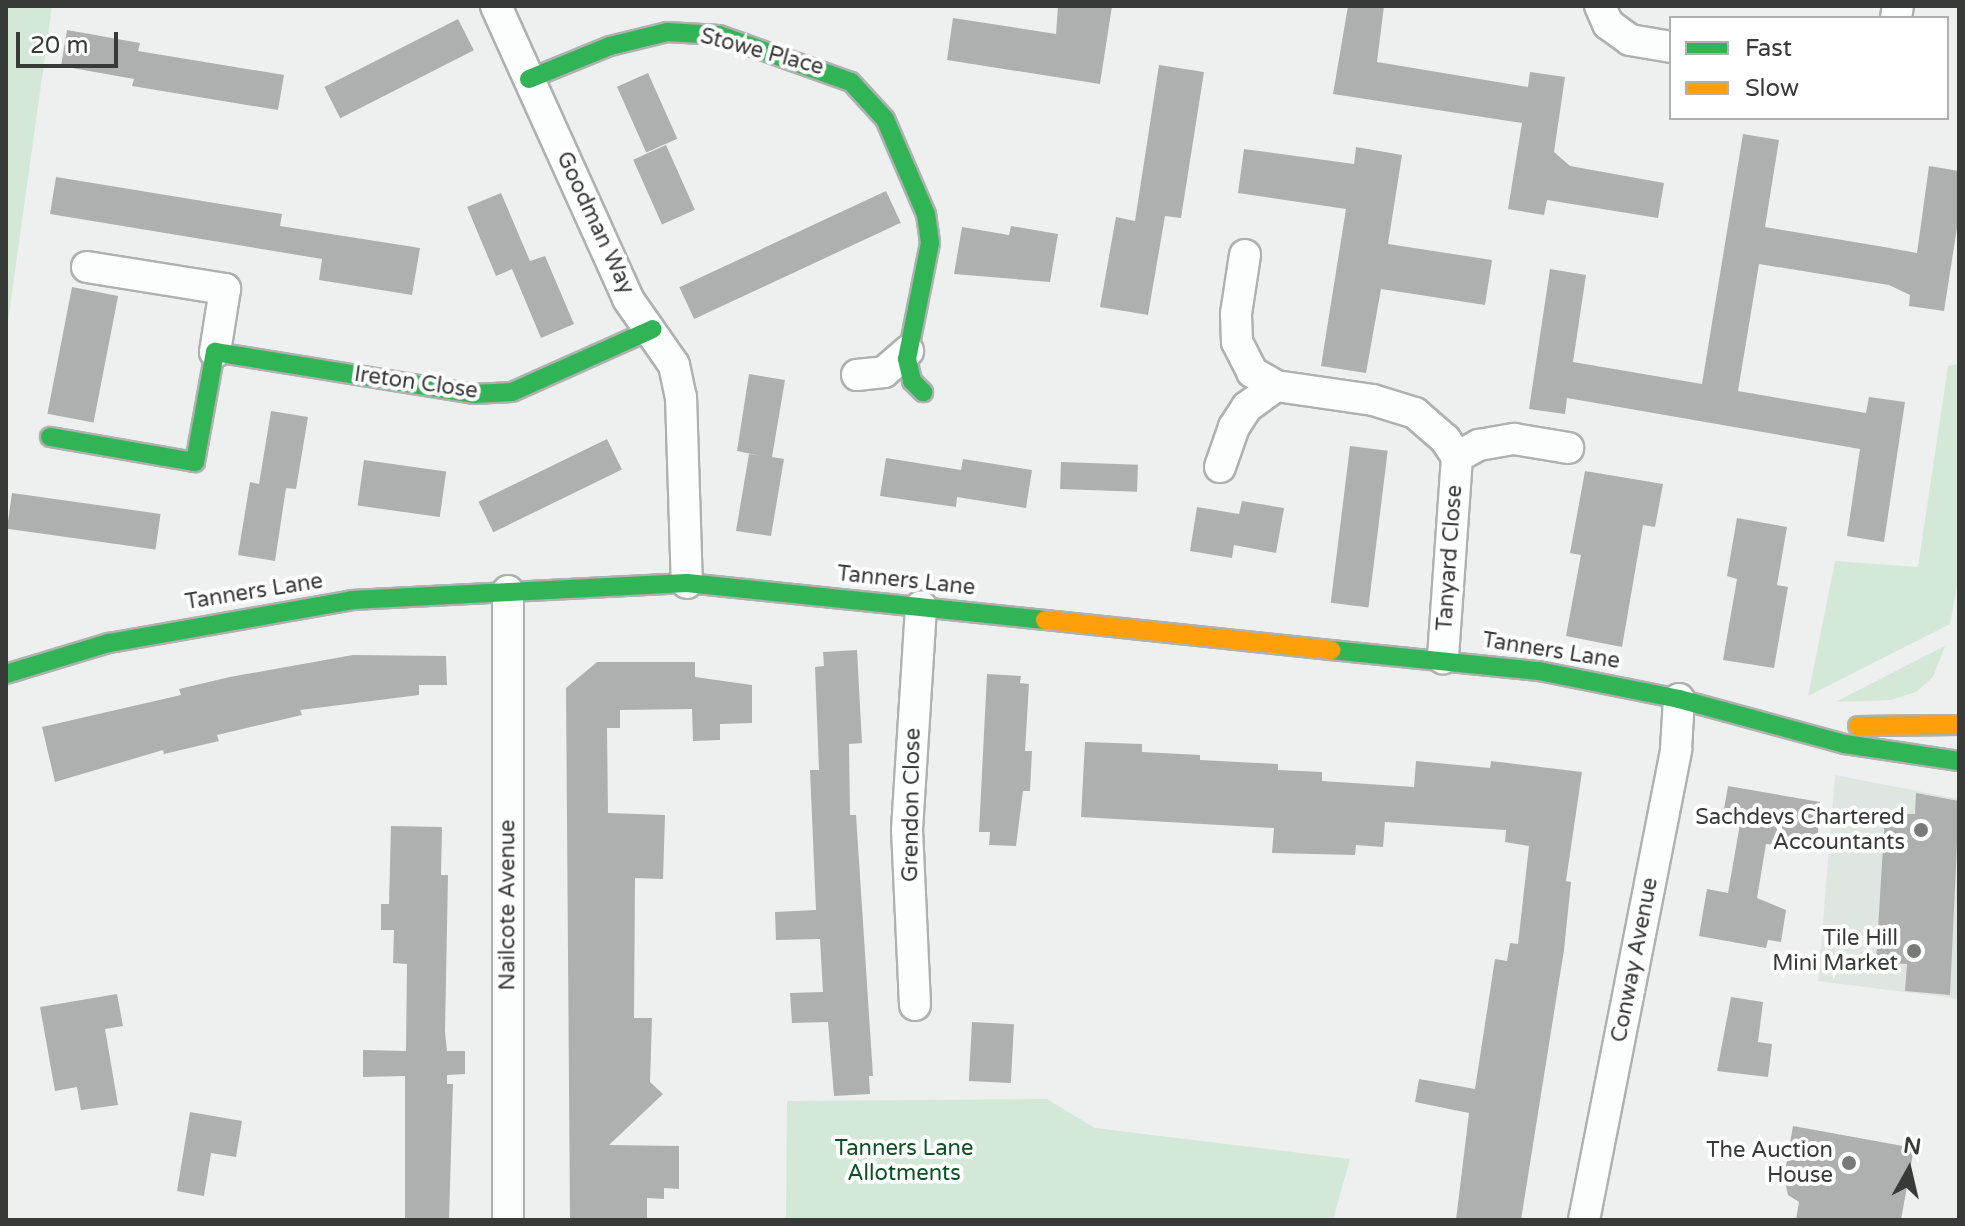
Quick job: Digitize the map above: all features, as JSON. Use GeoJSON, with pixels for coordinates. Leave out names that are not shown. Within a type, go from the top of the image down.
{"type":"FeatureCollection","features":[{"type":"Feature","properties":{"kind":"main road","name":"Stowe Place"},"geometry":{"type":"LineString","coordinates":[[529,79],[610,46],[667,32],[710,33],[837,73],[851,82],[885,119],[926,214],[930,243],[908,351],[907,371],[923,392]]}},
{"type":"Feature","properties":{"kind":"main road","name":"Ireton Close"},"geometry":{"type":"LineString","coordinates":[[215,352],[474,394],[512,392],[653,329]]}},
{"type":"Feature","properties":{"kind":"main road"},"geometry":{"type":"LineString","coordinates":[[50,437],[195,462],[215,352]]}},
{"type":"Feature","properties":{"kind":"main road","name":"Tanners Lane"},"geometry":{"type":"LineString","coordinates":[[6,674],[109,643],[230,618],[352,600],[687,583],[1443,659],[1679,699],[1801,728],[1845,744],[1959,761]]}},
{"type":"Feature","properties":{"kind":"main road","name":"Tanners Lane"},"geometry":{"type":"LineString","coordinates":[[1801,728],[1959,725]]}},
{"type":"Feature","properties":{"kind":"street","name":"Goodman Way"},"geometry":{"type":"LineString","coordinates":[[496,6],[628,299],[653,329],[674,365],[681,397],[687,583]]}},
{"type":"Feature","properties":{"kind":"street"},"geometry":{"type":"LineString","coordinates":[[1600,6],[1608,24],[1630,40],[1669,47]]}},
{"type":"Feature","properties":{"kind":"street"},"geometry":{"type":"LineString","coordinates":[[1220,467],[1234,427],[1247,407],[1276,386],[1252,372],[1237,342],[1236,314],[1245,255]]}},
{"type":"Feature","properties":{"kind":"street"},"geometry":{"type":"LineString","coordinates":[[87,267],[225,289],[215,352]]}},
{"type":"Feature","properties":{"kind":"street"},"geometry":{"type":"LineString","coordinates":[[857,375],[884,372],[908,351]]}},
{"type":"Feature","properties":{"kind":"street","name":"Tanyard Close"},"geometry":{"type":"LineString","coordinates":[[1276,386],[1373,400],[1415,413],[1445,439],[1457,457],[1443,659]]}},
{"type":"Feature","properties":{"kind":"street","name":"Tanyard Close"},"geometry":{"type":"LineString","coordinates":[[1457,457],[1479,445],[1514,439],[1568,448]]}},
{"type":"Feature","properties":{"kind":"street","name":"Nailcote Avenue"},"geometry":{"type":"LineString","coordinates":[[508,591],[508,1220]]}},
{"type":"Feature","properties":{"kind":"street","name":"Grendon Close"},"geometry":{"type":"LineString","coordinates":[[915,1005],[907,830],[921,606]]}},
{"type":"Feature","properties":{"kind":"street","name":"Conway Avenue"},"geometry":{"type":"LineString","coordinates":[[1584,1220],[1676,749],[1679,699]]}},
{"type":"Feature","properties":{"kind":"shaded area"},"geometry":{"type":"Polygon","coordinates":[[[1835,775],[1959,799],[1959,999],[1818,981],[1835,775]]]}},
{"type":"Feature","properties":{"kind":"green space"},"geometry":{"type":"Polygon","coordinates":[[[6,6],[52,6],[6,336],[6,6]]]}},
{"type":"Feature","properties":{"kind":"green space"},"geometry":{"type":"Polygon","coordinates":[[[1959,364],[1959,575],[1950,624],[1808,696],[1835,561],[1918,567],[1948,366],[1959,364]]]}},
{"type":"Feature","properties":{"kind":"green space"},"geometry":{"type":"Polygon","coordinates":[[[1945,646],[1933,677],[1916,692],[1891,700],[1835,702],[1945,646]]]}},
{"type":"Feature","properties":{"kind":"green space","name":"Tanners Lane Allotments"},"geometry":{"type":"Polygon","coordinates":[[[1047,1099],[1095,1128],[1350,1159],[1333,1220],[786,1220],[787,1101],[1047,1099]]]}},
{"type":"Feature","properties":{"kind":"building"},"geometry":{"type":"Polygon","coordinates":[[[1058,6],[1112,6],[1100,84],[947,60],[953,18],[1056,34],[1058,6]]]}},
{"type":"Feature","properties":{"kind":"building"},"geometry":{"type":"Polygon","coordinates":[[[1348,6],[1384,6],[1377,62],[1528,87],[1530,72],[1565,77],[1554,152],[1570,166],[1664,183],[1658,218],[1547,200],[1544,215],[1508,209],[1522,123],[1333,94],[1348,6]]]}},
{"type":"Feature","properties":{"kind":"building"},"geometry":{"type":"Polygon","coordinates":[[[458,19],[474,50],[340,118],[324,87],[458,19]]]}},
{"type":"Feature","properties":{"kind":"building"},"geometry":{"type":"Polygon","coordinates":[[[67,30],[140,43],[138,51],[284,75],[278,110],[132,86],[134,79],[61,66],[67,30]]]}},
{"type":"Feature","properties":{"kind":"building"},"geometry":{"type":"Polygon","coordinates":[[[1159,65],[1204,72],[1181,218],[1165,216],[1148,315],[1100,307],[1116,217],[1135,221],[1159,65]]]}},
{"type":"Feature","properties":{"kind":"building"},"geometry":{"type":"Polygon","coordinates":[[[648,73],[677,139],[646,153],[617,87],[648,73]]]}},
{"type":"Feature","properties":{"kind":"building"},"geometry":{"type":"Polygon","coordinates":[[[1743,134],[1779,140],[1765,227],[1917,253],[1929,166],[1959,171],[1959,215],[1944,311],[1909,306],[1910,295],[1889,285],[1759,264],[1738,391],[1866,413],[1869,397],[1905,402],[1884,542],[1847,536],[1860,449],[1567,398],[1565,414],[1529,409],[1550,269],[1586,275],[1573,362],[1702,384],[1743,134]]]}},
{"type":"Feature","properties":{"kind":"building"},"geometry":{"type":"Polygon","coordinates":[[[666,145],[695,210],[662,225],[633,160],[666,145]]]}},
{"type":"Feature","properties":{"kind":"building"},"geometry":{"type":"Polygon","coordinates":[[[1356,147],[1402,155],[1388,244],[1492,260],[1485,305],[1381,289],[1366,373],[1321,366],[1346,209],[1238,193],[1244,149],[1354,164],[1356,147]]]}},
{"type":"Feature","properties":{"kind":"building"},"geometry":{"type":"Polygon","coordinates":[[[56,177],[282,214],[280,226],[420,248],[412,295],[319,280],[322,259],[50,214],[56,177]]]}},
{"type":"Feature","properties":{"kind":"building"},"geometry":{"type":"Polygon","coordinates":[[[886,191],[901,223],[694,319],[679,287],[886,191]]]}},
{"type":"Feature","properties":{"kind":"building"},"geometry":{"type":"Polygon","coordinates":[[[501,193],[530,261],[545,256],[574,324],[541,338],[512,269],[496,276],[467,207],[501,193]]]}},
{"type":"Feature","properties":{"kind":"building"},"geometry":{"type":"Polygon","coordinates":[[[1011,226],[1058,234],[1050,282],[954,274],[962,227],[1009,235],[1011,226]]]}},
{"type":"Feature","properties":{"kind":"building"},"geometry":{"type":"Polygon","coordinates":[[[72,287],[118,296],[94,423],[47,414],[72,287]]]}},
{"type":"Feature","properties":{"kind":"building"},"geometry":{"type":"Polygon","coordinates":[[[749,374],[785,380],[772,457],[784,459],[771,536],[736,531],[749,454],[761,456],[737,451],[749,374]]]}},
{"type":"Feature","properties":{"kind":"building"},"geometry":{"type":"Polygon","coordinates":[[[271,411],[308,417],[296,489],[286,488],[275,561],[238,555],[250,482],[259,484],[271,411]]]}},
{"type":"Feature","properties":{"kind":"building"},"geometry":{"type":"Polygon","coordinates":[[[607,439],[622,470],[493,532],[478,502],[607,439]]]}},
{"type":"Feature","properties":{"kind":"building"},"geometry":{"type":"Polygon","coordinates":[[[1350,446],[1388,451],[1368,607],[1331,603],[1350,446]]]}},
{"type":"Feature","properties":{"kind":"building"},"geometry":{"type":"Polygon","coordinates":[[[886,458],[961,470],[963,459],[1032,470],[1026,508],[957,497],[956,507],[880,496],[886,458]]]}},
{"type":"Feature","properties":{"kind":"building"},"geometry":{"type":"Polygon","coordinates":[[[364,460],[446,472],[440,517],[358,506],[364,460]]]}},
{"type":"Feature","properties":{"kind":"building"},"geometry":{"type":"Polygon","coordinates":[[[1061,462],[1138,465],[1137,492],[1060,489],[1061,462]]]}},
{"type":"Feature","properties":{"kind":"building"},"geometry":{"type":"Polygon","coordinates":[[[1585,471],[1663,484],[1655,527],[1643,525],[1622,647],[1566,636],[1581,555],[1570,553],[1585,471]]]}},
{"type":"Feature","properties":{"kind":"building"},"geometry":{"type":"Polygon","coordinates":[[[12,493],[161,514],[156,550],[7,529],[12,493]]]}},
{"type":"Feature","properties":{"kind":"building"},"geometry":{"type":"Polygon","coordinates":[[[1242,501],[1284,508],[1276,553],[1234,545],[1232,558],[1190,551],[1197,507],[1239,514],[1242,501]]]}},
{"type":"Feature","properties":{"kind":"building"},"geometry":{"type":"Polygon","coordinates":[[[1737,518],[1787,527],[1777,585],[1788,587],[1774,668],[1723,660],[1737,579],[1727,576],[1737,518]]]}},
{"type":"Feature","properties":{"kind":"building"},"geometry":{"type":"Polygon","coordinates":[[[857,650],[862,743],[849,744],[850,815],[856,815],[873,1076],[869,1076],[870,1094],[834,1096],[828,1022],[792,1023],[790,993],[823,992],[820,939],[776,940],[775,912],[816,910],[810,770],[819,770],[815,667],[824,666],[823,652],[857,650]]]}},
{"type":"Feature","properties":{"kind":"building"},"geometry":{"type":"Polygon","coordinates":[[[353,655],[446,656],[447,685],[419,685],[419,695],[300,710],[302,715],[217,735],[219,741],[164,754],[163,750],[55,782],[42,727],[181,695],[179,689],[230,677],[353,655]]]}},
{"type":"Feature","properties":{"kind":"building"},"geometry":{"type":"Polygon","coordinates":[[[597,662],[695,662],[695,677],[752,685],[752,723],[720,724],[720,740],[693,741],[692,709],[620,710],[620,728],[607,728],[608,813],[665,815],[663,879],[635,878],[634,1018],[652,1018],[650,1082],[663,1094],[609,1145],[679,1146],[679,1189],[664,1188],[664,1199],[647,1198],[647,1220],[570,1220],[566,688],[597,662]]]}},
{"type":"Feature","properties":{"kind":"building"},"geometry":{"type":"Polygon","coordinates":[[[987,674],[1021,676],[1020,683],[1029,684],[1025,751],[1032,751],[1030,791],[1023,791],[1016,846],[989,845],[990,832],[979,832],[987,674]]]}},
{"type":"Feature","properties":{"kind":"building"},"geometry":{"type":"Polygon","coordinates":[[[1085,742],[1142,744],[1142,752],[1200,755],[1200,760],[1278,764],[1278,770],[1322,772],[1322,781],[1414,787],[1416,761],[1490,768],[1491,761],[1582,772],[1566,881],[1571,882],[1564,950],[1521,1220],[1456,1220],[1469,1113],[1415,1102],[1419,1079],[1475,1089],[1495,959],[1507,961],[1510,943],[1518,944],[1529,846],[1505,842],[1506,830],[1385,822],[1383,847],[1356,845],[1355,855],[1272,853],[1274,828],[1081,817],[1085,742]]]}},
{"type":"Feature","properties":{"kind":"building"},"geometry":{"type":"Polygon","coordinates":[[[1728,786],[1820,802],[1817,848],[1766,844],[1757,898],[1786,910],[1781,942],[1768,940],[1766,948],[1699,936],[1707,889],[1728,893],[1740,824],[1722,821],[1728,786]]]}},
{"type":"Feature","properties":{"kind":"building"},"geometry":{"type":"Polygon","coordinates":[[[1916,793],[1959,801],[1950,995],[1905,991],[1907,964],[1876,962],[1885,814],[1915,814],[1916,793]]]}},
{"type":"Feature","properties":{"kind":"building"},"geometry":{"type":"Polygon","coordinates":[[[391,826],[442,827],[441,875],[448,875],[445,1032],[447,1051],[465,1051],[465,1074],[447,1075],[447,1084],[453,1084],[449,1220],[405,1220],[405,1076],[363,1077],[363,1050],[406,1051],[407,964],[393,963],[394,930],[381,930],[381,904],[389,904],[391,826]]]}},
{"type":"Feature","properties":{"kind":"building"},"geometry":{"type":"Polygon","coordinates":[[[117,994],[123,1026],[105,1029],[118,1105],[81,1110],[77,1087],[55,1091],[40,1007],[117,994]]]}},
{"type":"Feature","properties":{"kind":"building"},"geometry":{"type":"Polygon","coordinates":[[[1731,997],[1763,1002],[1758,1042],[1772,1044],[1768,1077],[1717,1071],[1731,997]]]}},
{"type":"Feature","properties":{"kind":"building"},"geometry":{"type":"Polygon","coordinates":[[[972,1022],[1014,1024],[1011,1083],[969,1081],[972,1022]]]}},
{"type":"Feature","properties":{"kind":"building"},"geometry":{"type":"Polygon","coordinates":[[[190,1112],[242,1121],[236,1157],[211,1153],[204,1196],[177,1191],[190,1112]]]}},
{"type":"Feature","properties":{"kind":"building","name":"The Auction House"},"geometry":{"type":"Polygon","coordinates":[[[1793,1126],[1914,1148],[1901,1220],[1796,1220],[1799,1202],[1788,1195],[1784,1177],[1793,1126]]]}},
{"type":"Feature","properties":{"kind":"traffic: fast"},"geometry":{"type":"LineString","coordinates":[[529,79],[610,46],[667,32],[719,35],[851,82],[885,119],[926,214],[930,243],[907,359],[912,381],[923,392]]}},
{"type":"Feature","properties":{"kind":"traffic: fast"},"geometry":{"type":"LineString","coordinates":[[50,437],[195,462],[215,352],[474,394],[512,392],[653,329]]}},
{"type":"Feature","properties":{"kind":"traffic: fast"},"geometry":{"type":"LineString","coordinates":[[6,674],[109,643],[352,600],[687,583],[1045,620]]}},
{"type":"Feature","properties":{"kind":"traffic: fast"},"geometry":{"type":"LineString","coordinates":[[1331,650],[1539,671],[1679,699],[1845,744],[1959,761]]}},
{"type":"Feature","properties":{"kind":"traffic: slow"},"geometry":{"type":"LineString","coordinates":[[1045,620],[1331,650]]}},
{"type":"Feature","properties":{"kind":"traffic: slow"},"geometry":{"type":"LineString","coordinates":[[1858,726],[1959,725]]}},
{"type":"Feature","properties":{"kind":"place","name":"Sachdevs Chartered Accountants"},"geometry":{"type":"Point","coordinates":[1921,830]}},
{"type":"Feature","properties":{"kind":"place","name":"Tile Hill Mini Market"},"geometry":{"type":"Point","coordinates":[1914,951]}},
{"type":"Feature","properties":{"kind":"place","name":"The Auction House"},"geometry":{"type":"Point","coordinates":[1849,1163]}}]}
